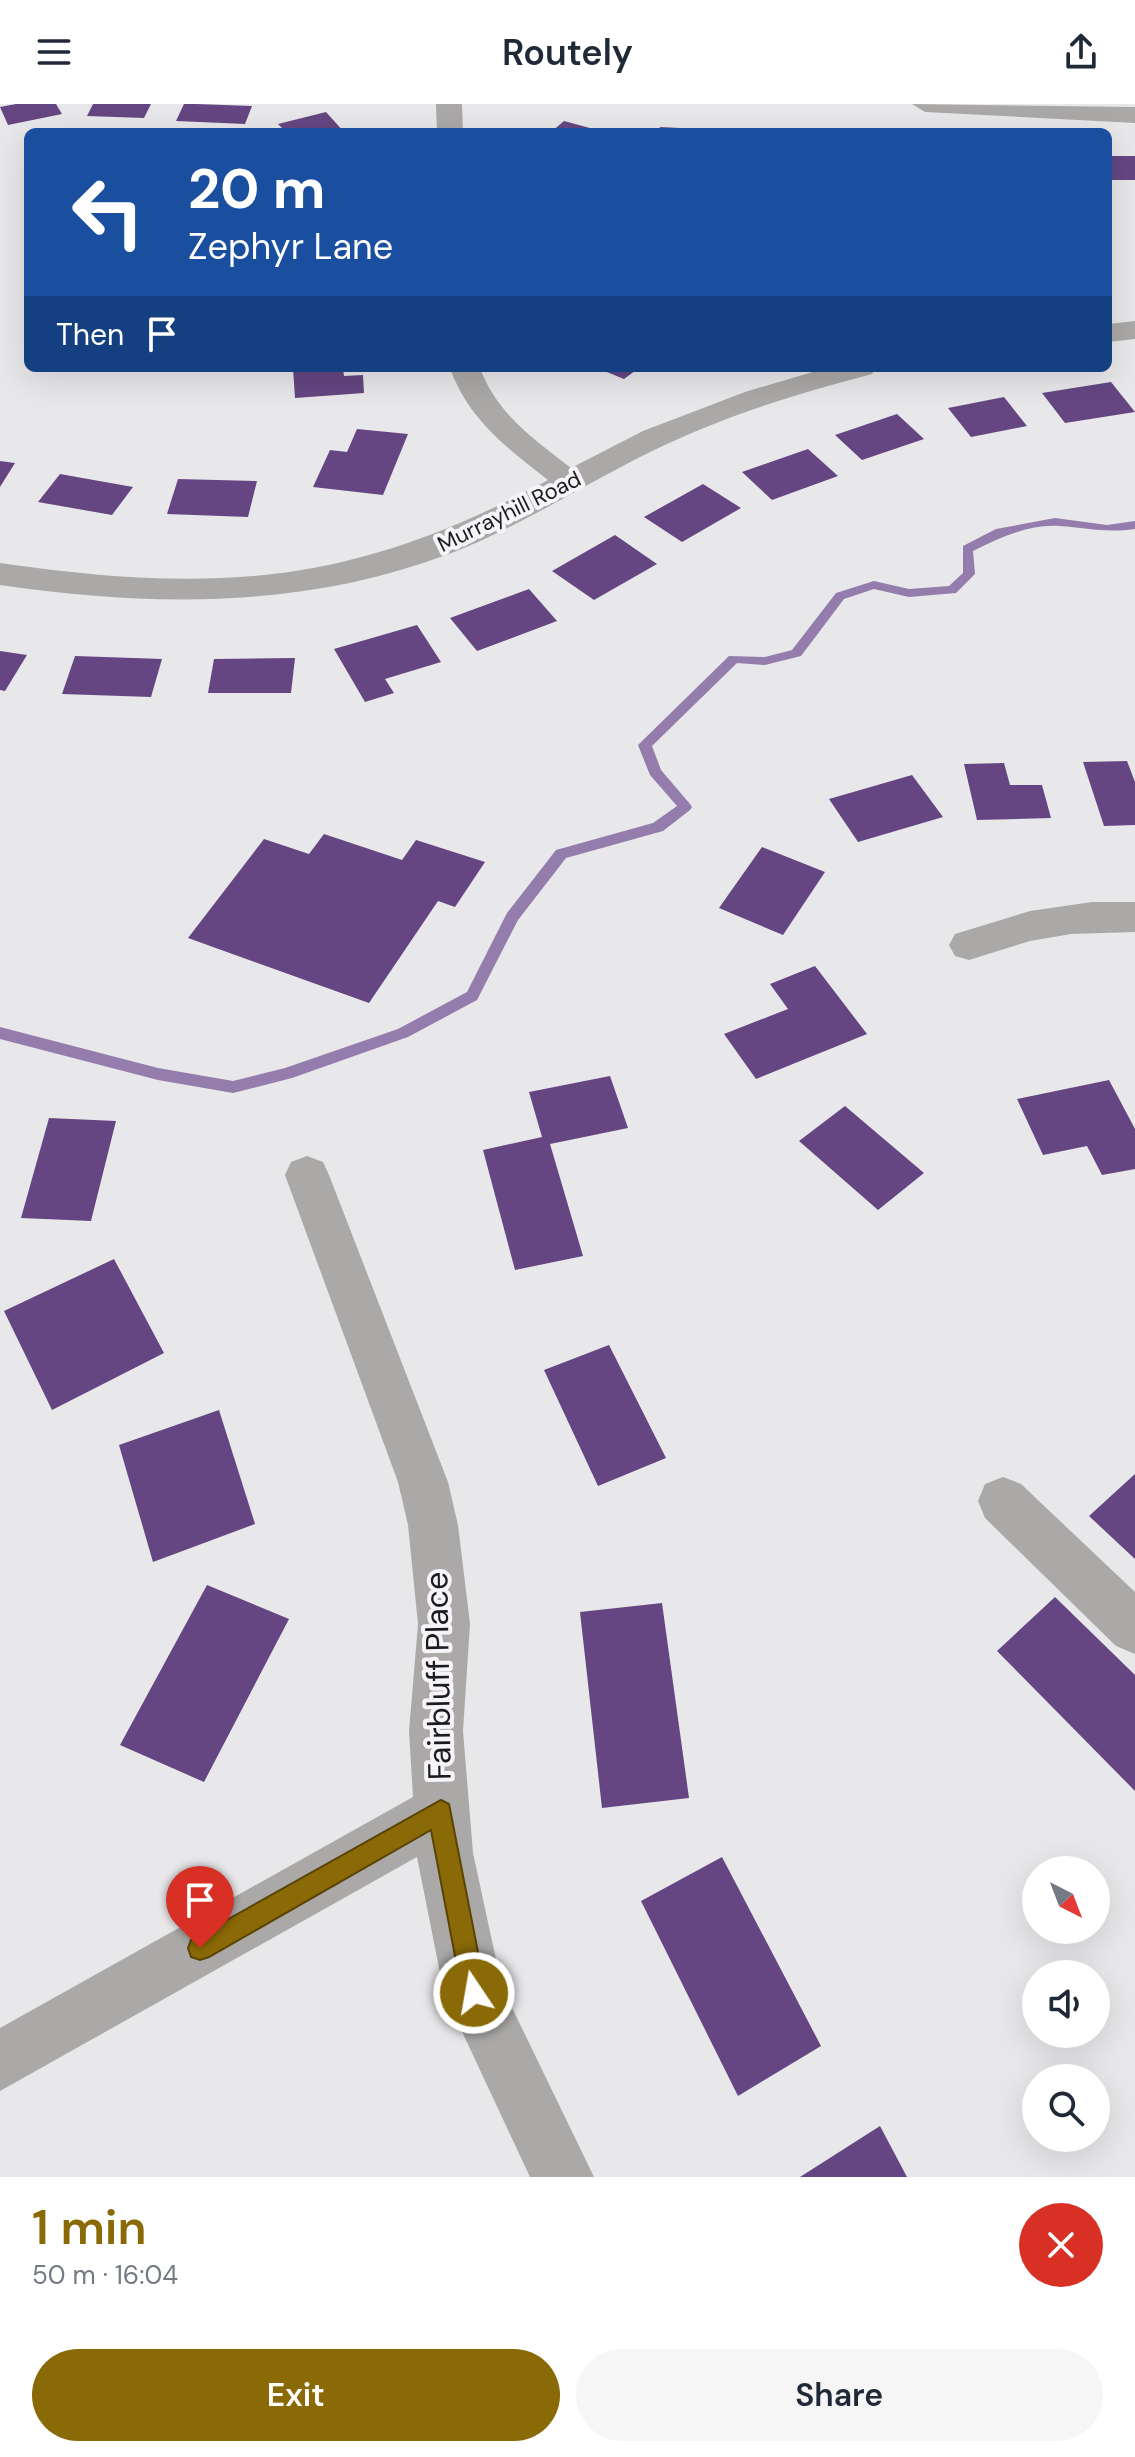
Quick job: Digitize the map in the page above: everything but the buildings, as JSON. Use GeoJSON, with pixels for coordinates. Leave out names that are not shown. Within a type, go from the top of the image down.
{"type":"FeatureCollection","features":[{"type":"Feature","properties":{"kind":"street"},"geometry":{"type":"LineString","coordinates":[[449,104],[450,128]]}},
{"type":"Feature","properties":{"kind":"street"},"geometry":{"type":"LineString","coordinates":[[925,104],[1135,115]]}},
{"type":"Feature","properties":{"kind":"street"},"geometry":{"type":"LineString","coordinates":[[1112,333],[1135,330]]}},
{"type":"Feature","properties":{"kind":"street"},"geometry":{"type":"LineString","coordinates":[[466,372],[470,384],[490,414],[570,482]]}},
{"type":"Feature","properties":{"kind":"street","name":"Murrayhill Road"},"geometry":{"type":"LineString","coordinates":[[0,574],[98,589],[175,593],[256,589],[336,577],[435,548],[495,523],[690,423],[770,393],[846,372]]}},
{"type":"Feature","properties":{"kind":"street"},"geometry":{"type":"LineString","coordinates":[[969,945],[998,934],[1058,920],[1135,917]]}},
{"type":"Feature","properties":{"kind":"street","name":"Fairbluff Place"},"geometry":{"type":"LineString","coordinates":[[307,1175],[423,1482],[433,1525],[444,1624],[436,1731],[441,1812],[445,1853],[474,1993],[563,2177]]}},
{"type":"Feature","properties":{"kind":"street"},"geometry":{"type":"LineString","coordinates":[[1003,1501],[1135,1628]]}},
{"type":"Feature","properties":{"kind":"street"},"geometry":{"type":"LineString","coordinates":[[0,2061],[441,1812]]}},
{"type":"Feature","properties":{"kind":"waterway"},"geometry":{"type":"LineString","coordinates":[[0,1033],[158,1074],[233,1087],[286,1074],[403,1033],[472,996],[512,917],[561,854],[658,827],[685,807],[655,772],[645,745],[734,659],[765,661],[796,653],[840,596],[874,585],[909,593],[952,590],[969,574],[967,549],[1000,532],[1055,522],[1107,529],[1135,525]]}},
{"type":"Feature","properties":{"kind":"route"},"geometry":{"type":"LineString","coordinates":[[200,1948],[441,1812],[445,1853],[474,1993]]}}]}
